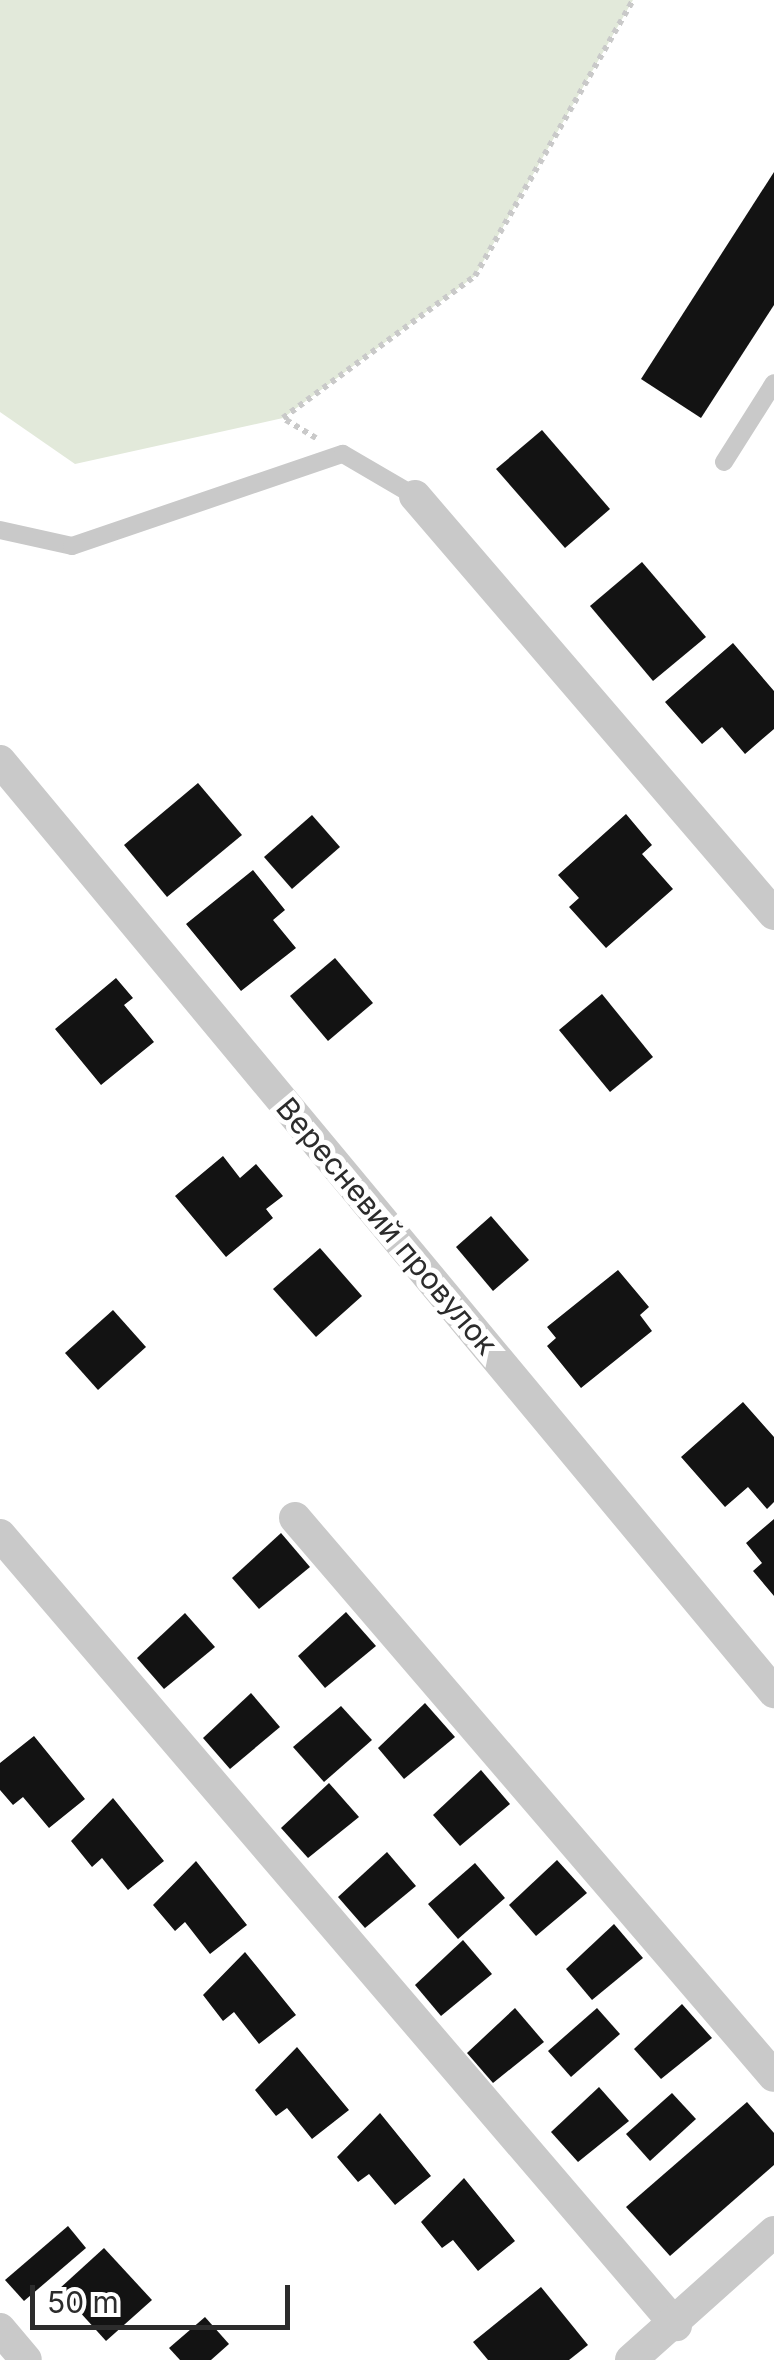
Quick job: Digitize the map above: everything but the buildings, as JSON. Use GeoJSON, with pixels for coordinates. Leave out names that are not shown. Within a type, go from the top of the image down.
{"type":"FeatureCollection","features":[{"type":"Feature","properties":{"kind":"street"},"geometry":{"type":"LineString","coordinates":[[415,496],[774,914]]}},
{"type":"Feature","properties":{"kind":"street","name":"Вересневий провулок"},"geometry":{"type":"LineString","coordinates":[[0,760],[774,1692]]}},
{"type":"Feature","properties":{"kind":"street"},"geometry":{"type":"LineString","coordinates":[[295,1518],[774,2076]]}},
{"type":"Feature","properties":{"kind":"street"},"geometry":{"type":"LineString","coordinates":[[0,1535],[676,2325]]}},
{"type":"Feature","properties":{"kind":"street"},"geometry":{"type":"LineString","coordinates":[[631,2360],[676,2325],[774,2232]]}},
{"type":"Feature","properties":{"kind":"street"},"geometry":{"type":"LineString","coordinates":[[0,2328],[26,2360]]}},
{"type":"Feature","properties":{"kind":"lane"},"geometry":{"type":"LineString","coordinates":[[724,462],[774,383]]}},
{"type":"Feature","properties":{"kind":"lane"},"geometry":{"type":"LineString","coordinates":[[0,530],[72,546],[343,454],[415,496]]}},
{"type":"Feature","properties":{"kind":"path"},"geometry":{"type":"LineString","coordinates":[[343,454],[283,418],[475,276],[633,0]]}},
{"type":"Feature","properties":{"kind":"green space"},"geometry":{"type":"Polygon","coordinates":[[[0,0],[633,0],[475,276],[283,418],[75,464],[0,412],[0,0]]]}}]}
